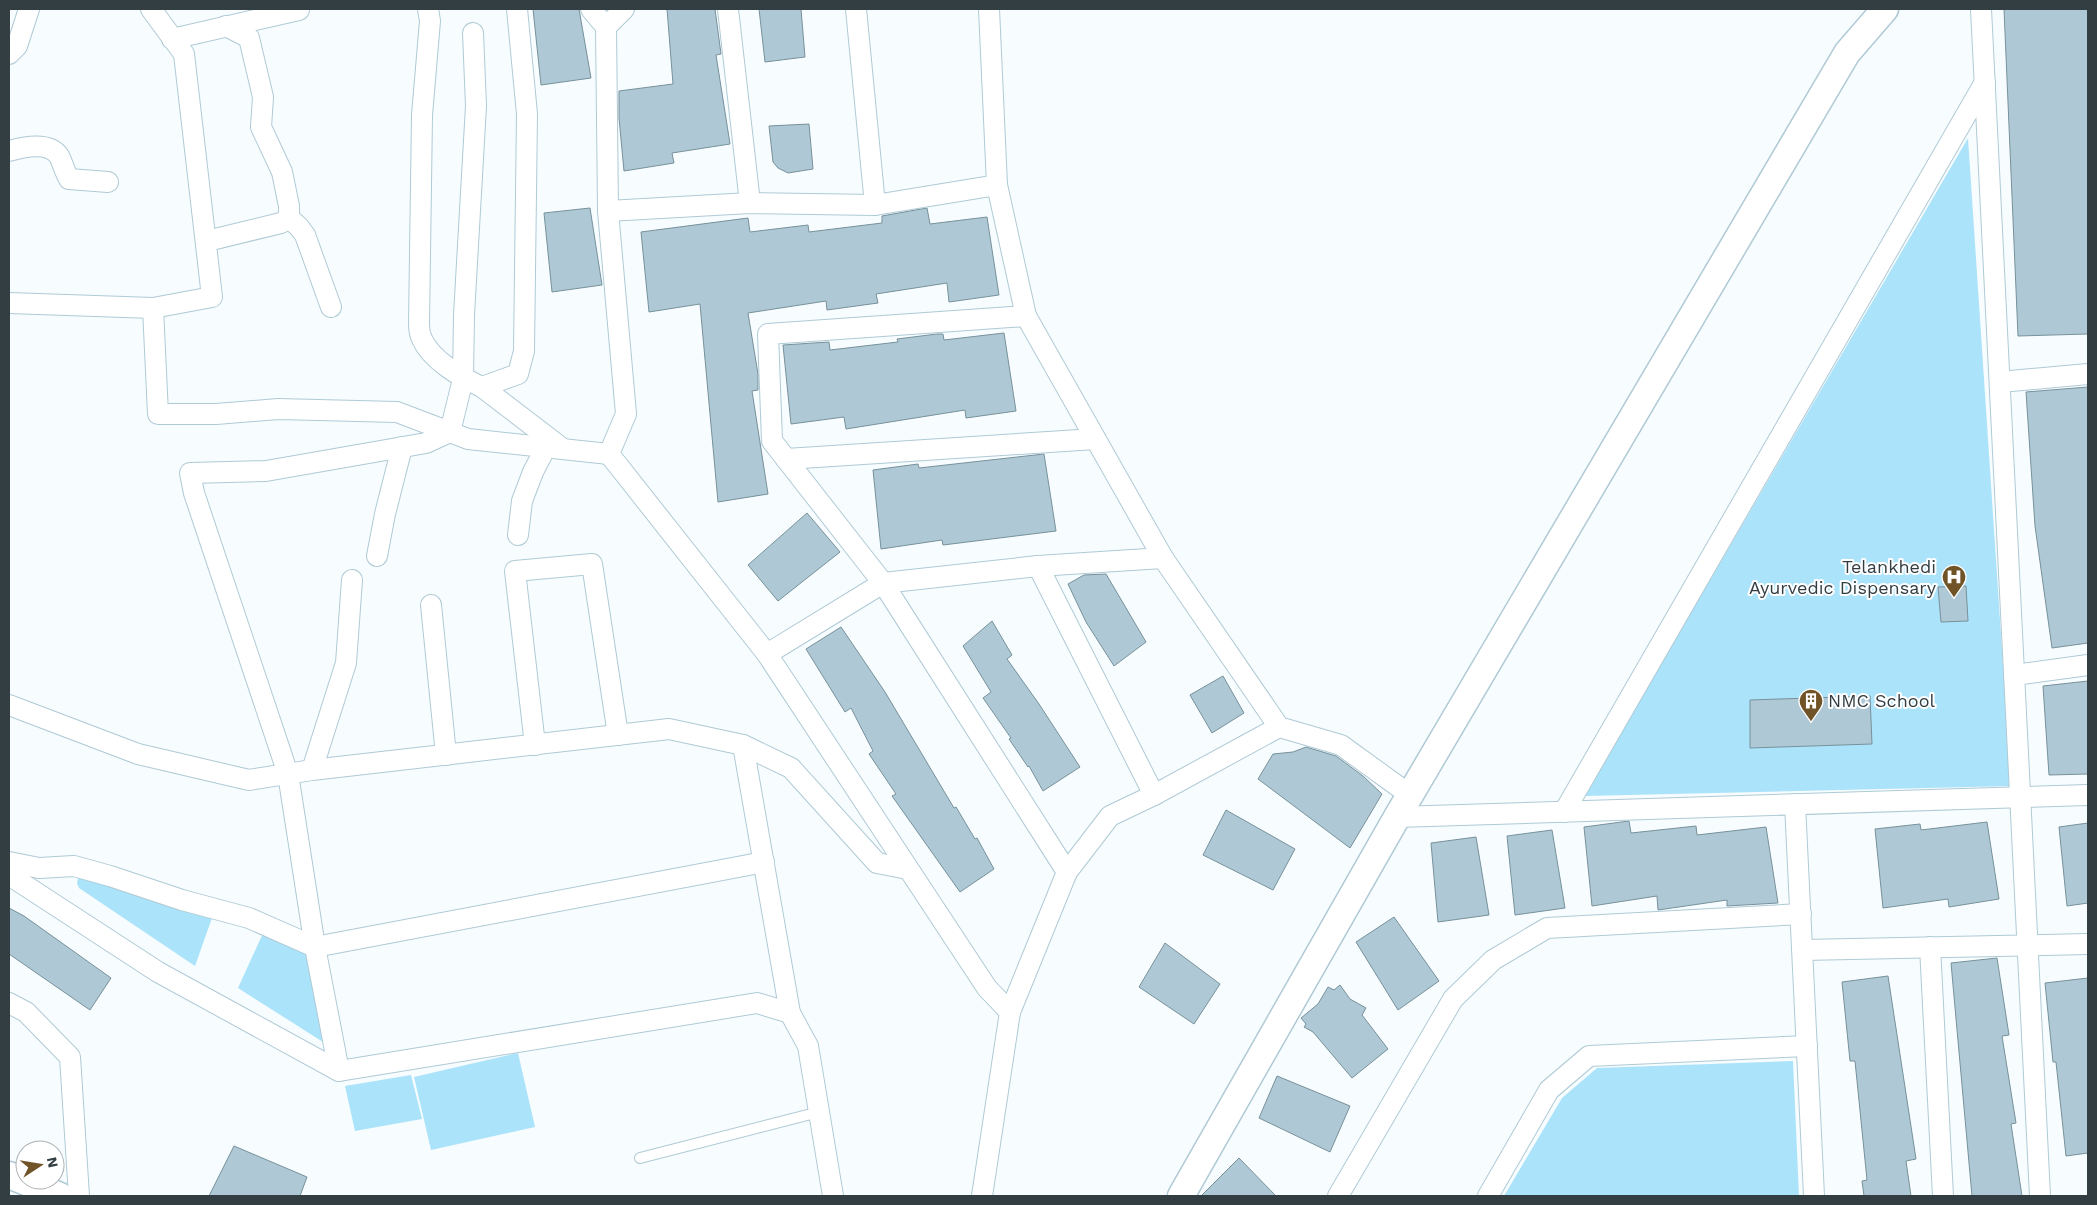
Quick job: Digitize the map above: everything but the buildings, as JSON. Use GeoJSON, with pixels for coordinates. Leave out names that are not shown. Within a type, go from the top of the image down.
{"type":"FeatureCollection","features":[{"type":"Feature","properties":{"kind":"street"},"geometry":{"type":"LineString","coordinates":[[9,54],[17,46],[29,9]]}},
{"type":"Feature","properties":{"kind":"street"},"geometry":{"type":"LineString","coordinates":[[9,303],[153,308],[212,297],[184,54],[151,9]]}},
{"type":"Feature","properties":{"kind":"street"},"geometry":{"type":"LineString","coordinates":[[428,9],[430,21],[422,115],[419,324],[421,339],[430,352],[463,379],[482,387],[554,448]]}},
{"type":"Feature","properties":{"kind":"street"},"geometry":{"type":"LineString","coordinates":[[482,387],[518,374],[524,351],[527,114],[517,9]]}},
{"type":"Feature","properties":{"kind":"street"},"geometry":{"type":"LineString","coordinates":[[591,9],[606,27],[608,211],[626,414],[609,454]]}},
{"type":"Feature","properties":{"kind":"street"},"geometry":{"type":"LineString","coordinates":[[606,27],[624,9]]}},
{"type":"Feature","properties":{"kind":"street"},"geometry":{"type":"LineString","coordinates":[[728,9],[750,203]]}},
{"type":"Feature","properties":{"kind":"street"},"geometry":{"type":"LineString","coordinates":[[856,9],[875,205]]}},
{"type":"Feature","properties":{"kind":"street"},"geometry":{"type":"LineString","coordinates":[[989,9],[997,186],[1026,316],[1163,558],[1279,727],[1341,745],[1410,795]]}},
{"type":"Feature","properties":{"kind":"street"},"geometry":{"type":"LineString","coordinates":[[1181,1196],[1397,817],[1846,53],[1885,9]]}},
{"type":"Feature","properties":{"kind":"street"},"geometry":{"type":"LineString","coordinates":[[1981,9],[2040,1196]]}},
{"type":"Feature","properties":{"kind":"street"},"geometry":{"type":"LineString","coordinates":[[172,39],[299,10]]}},
{"type":"Feature","properties":{"kind":"street"},"geometry":{"type":"LineString","coordinates":[[226,26],[249,38],[263,97],[261,127],[282,172],[290,206],[289,218]]}},
{"type":"Feature","properties":{"kind":"street"},"geometry":{"type":"LineString","coordinates":[[450,432],[463,379],[464,315],[476,106],[473,33]]}},
{"type":"Feature","properties":{"kind":"street"},"geometry":{"type":"LineString","coordinates":[[1564,812],[1985,82]]}},
{"type":"Feature","properties":{"kind":"street"},"geometry":{"type":"LineString","coordinates":[[9,151],[24,147],[50,149],[58,155],[70,179],[108,182]]}},
{"type":"Feature","properties":{"kind":"street"},"geometry":{"type":"LineString","coordinates":[[608,211],[750,203],[875,205],[997,186]]}},
{"type":"Feature","properties":{"kind":"street"},"geometry":{"type":"LineString","coordinates":[[207,241],[281,223],[289,218]]}},
{"type":"Feature","properties":{"kind":"street"},"geometry":{"type":"LineString","coordinates":[[289,218],[299,226],[305,236],[331,307]]}},
{"type":"Feature","properties":{"kind":"street"},"geometry":{"type":"LineString","coordinates":[[153,308],[158,414],[216,414],[278,410],[397,412],[468,439],[609,454],[767,654],[987,988],[1010,1012]]}},
{"type":"Feature","properties":{"kind":"street"},"geometry":{"type":"LineString","coordinates":[[1026,316],[768,334],[772,441],[884,584],[1067,872]]}},
{"type":"Feature","properties":{"kind":"street"},"geometry":{"type":"LineString","coordinates":[[2000,382],[2088,374]]}},
{"type":"Feature","properties":{"kind":"street"},"geometry":{"type":"LineString","coordinates":[[339,1071],[315,947],[288,774],[194,493],[190,473],[266,471],[426,443],[450,432]]}},
{"type":"Feature","properties":{"kind":"street"},"geometry":{"type":"LineString","coordinates":[[786,459],[1095,438]]}},
{"type":"Feature","properties":{"kind":"street"},"geometry":{"type":"LineString","coordinates":[[377,556],[385,514],[402,447]]}},
{"type":"Feature","properties":{"kind":"street"},"geometry":{"type":"LineString","coordinates":[[518,536],[522,501],[533,472],[554,448]]}},
{"type":"Feature","properties":{"kind":"street"},"geometry":{"type":"LineString","coordinates":[[767,654],[884,584],[1038,566],[1163,558]]}},
{"type":"Feature","properties":{"kind":"street"},"geometry":{"type":"LineString","coordinates":[[536,745],[515,571],[592,564],[618,735]]}},
{"type":"Feature","properties":{"kind":"street"},"geometry":{"type":"LineString","coordinates":[[1038,566],[1154,795]]}},
{"type":"Feature","properties":{"kind":"street"},"geometry":{"type":"LineString","coordinates":[[312,770],[346,663],[352,580]]}},
{"type":"Feature","properties":{"kind":"street"},"geometry":{"type":"LineString","coordinates":[[431,605],[441,689],[446,755]]}},
{"type":"Feature","properties":{"kind":"street"},"geometry":{"type":"LineString","coordinates":[[2014,675],[2088,665]]}},
{"type":"Feature","properties":{"kind":"street"},"geometry":{"type":"LineString","coordinates":[[9,706],[138,754],[250,780],[312,770],[669,729],[743,746],[791,768],[877,863],[908,869]]}},
{"type":"Feature","properties":{"kind":"street"},"geometry":{"type":"LineString","coordinates":[[982,1196],[1010,1012],[1067,872],[1110,816],[1154,795],[1279,727]]}},
{"type":"Feature","properties":{"kind":"street"},"geometry":{"type":"LineString","coordinates":[[743,746],[790,1013],[808,1046],[833,1196]]}},
{"type":"Feature","properties":{"kind":"street"},"geometry":{"type":"LineString","coordinates":[[1397,817],[2088,795]]}},
{"type":"Feature","properties":{"kind":"street"},"geometry":{"type":"LineString","coordinates":[[1795,804],[1814,1196]]}},
{"type":"Feature","properties":{"kind":"street"},"geometry":{"type":"LineString","coordinates":[[9,862],[39,868],[74,866],[110,876],[182,900],[249,918],[315,947],[764,862]]}},
{"type":"Feature","properties":{"kind":"street"},"geometry":{"type":"LineString","coordinates":[[9,875],[158,972],[339,1071],[758,1003],[790,1013]]}},
{"type":"Feature","properties":{"kind":"street"},"geometry":{"type":"LineString","coordinates":[[1338,1196],[1453,999],[1493,960],[1547,928],[1801,914]]}},
{"type":"Feature","properties":{"kind":"street"},"geometry":{"type":"LineString","coordinates":[[1803,950],[2088,944]]}},
{"type":"Feature","properties":{"kind":"street"},"geometry":{"type":"LineString","coordinates":[[1930,947],[1943,1196]]}},
{"type":"Feature","properties":{"kind":"street"},"geometry":{"type":"LineString","coordinates":[[9,1004],[26,1012],[70,1057],[79,1196]]}},
{"type":"Feature","properties":{"kind":"street"},"geometry":{"type":"LineString","coordinates":[[1488,1196],[1549,1090],[1589,1056],[1807,1046]]}},
{"type":"Feature","properties":{"kind":"street"},"geometry":{"type":"LineString","coordinates":[[9,1175],[60,1196]]}},
{"type":"Feature","properties":{"kind":"lane"},"geometry":{"type":"LineString","coordinates":[[640,1158],[819,1112]]}},
{"type":"Feature","properties":{"kind":"shaded area"},"geometry":{"type":"Polygon","coordinates":[[[1968,138],[2011,786],[1584,796],[1968,138]]]}},
{"type":"Feature","properties":{"kind":"shaded area"},"geometry":{"type":"Polygon","coordinates":[[[81,875],[212,918],[195,966],[79,888],[77,883],[81,875]]]}},
{"type":"Feature","properties":{"kind":"shaded area"},"geometry":{"type":"Polygon","coordinates":[[[264,931],[310,951],[318,996],[323,1042],[238,988],[264,931]]]}},
{"type":"Feature","properties":{"kind":"shaded area"},"geometry":{"type":"Polygon","coordinates":[[[518,1053],[535,1127],[431,1150],[414,1077],[518,1053]]]}},
{"type":"Feature","properties":{"kind":"shaded area"},"geometry":{"type":"Polygon","coordinates":[[[1793,1061],[1799,1196],[1504,1196],[1562,1098],[1597,1068],[1793,1061]]]}},
{"type":"Feature","properties":{"kind":"shaded area"},"geometry":{"type":"Polygon","coordinates":[[[411,1075],[422,1119],[355,1131],[345,1086],[411,1075]]]}},
{"type":"Feature","properties":{"kind":"place","name":"Telankhedi Ayurvedic Dispensary"},"geometry":{"type":"Point","coordinates":[1954,598]}},
{"type":"Feature","properties":{"kind":"place","name":"NMC School"},"geometry":{"type":"Point","coordinates":[1811,722]}}]}
